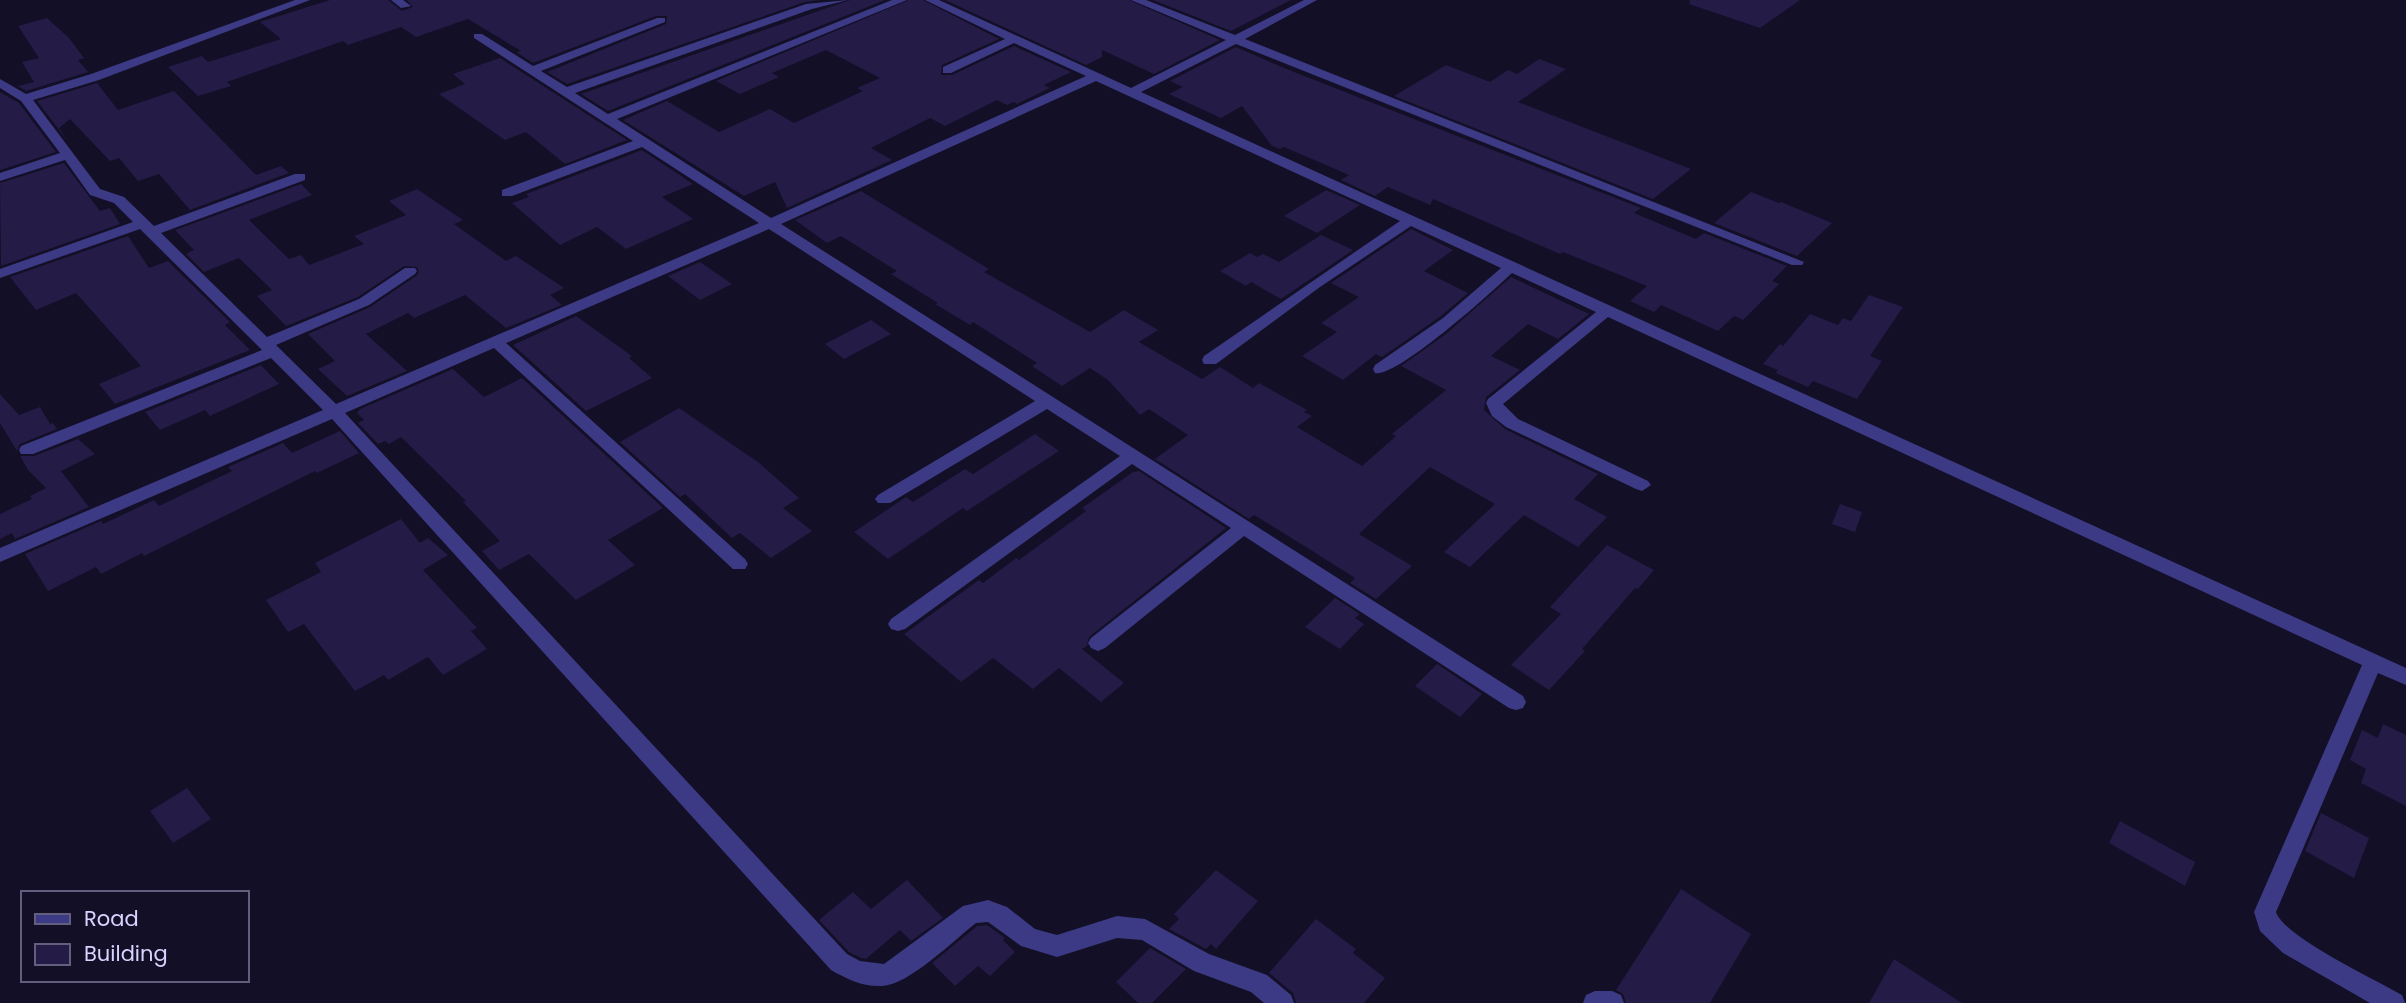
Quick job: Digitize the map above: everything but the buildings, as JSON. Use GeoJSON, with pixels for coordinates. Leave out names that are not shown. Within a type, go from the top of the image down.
{"type":"FeatureCollection","features":[{"type":"Feature","properties":{"kind":"street"},"geometry":{"type":"LineString","coordinates":[[25,98],[95,77],[305,0]]}},
{"type":"Feature","properties":{"kind":"street"},"geometry":{"type":"LineString","coordinates":[[565,92],[810,6],[843,0]]}},
{"type":"Feature","properties":{"kind":"street"},"geometry":{"type":"LineString","coordinates":[[607,119],[902,0]]}},
{"type":"Feature","properties":{"kind":"street"},"geometry":{"type":"LineString","coordinates":[[930,0],[2406,677]]}},
{"type":"Feature","properties":{"kind":"street"},"geometry":{"type":"LineString","coordinates":[[1136,0],[1797,262]]}},
{"type":"Feature","properties":{"kind":"street"},"geometry":{"type":"LineString","coordinates":[[1130,93],[1312,0]]}},
{"type":"Feature","properties":{"kind":"street"},"geometry":{"type":"LineString","coordinates":[[531,71],[661,20]]}},
{"type":"Feature","properties":{"kind":"street"},"geometry":{"type":"LineString","coordinates":[[478,36],[1516,702]]}},
{"type":"Feature","properties":{"kind":"street"},"geometry":{"type":"LineString","coordinates":[[947,70],[1014,39]]}},
{"type":"Feature","properties":{"kind":"street"},"geometry":{"type":"LineString","coordinates":[[0,555],[771,223],[1095,77]]}},
{"type":"Feature","properties":{"kind":"street"},"geometry":{"type":"LineString","coordinates":[[0,83],[25,98],[95,192],[119,200],[334,411],[839,962],[857,972],[884,975],[899,969],[971,913],[988,911],[999,914],[1029,938],[1057,946],[1117,927],[1145,930],[1202,962],[1259,983],[1282,1003]]}},
{"type":"Feature","properties":{"kind":"street"},"geometry":{"type":"LineString","coordinates":[[507,193],[643,142]]}},
{"type":"Feature","properties":{"kind":"street"},"geometry":{"type":"LineString","coordinates":[[0,177],[68,155]]}},
{"type":"Feature","properties":{"kind":"street"},"geometry":{"type":"LineString","coordinates":[[0,274],[300,177]]}},
{"type":"Feature","properties":{"kind":"street"},"geometry":{"type":"LineString","coordinates":[[1210,360],[1315,284],[1409,221]]}},
{"type":"Feature","properties":{"kind":"street"},"geometry":{"type":"LineString","coordinates":[[1381,369],[1441,328],[1476,300],[1510,267]]}},
{"type":"Feature","properties":{"kind":"street"},"geometry":{"type":"LineString","coordinates":[[27,450],[269,347],[365,302],[410,271]]}},
{"type":"Feature","properties":{"kind":"street"},"geometry":{"type":"LineString","coordinates":[[1606,311],[1494,403],[1504,418],[1642,485]]}},
{"type":"Feature","properties":{"kind":"street"},"geometry":{"type":"LineString","coordinates":[[495,341],[739,564]]}},
{"type":"Feature","properties":{"kind":"street"},"geometry":{"type":"LineString","coordinates":[[884,499],[1048,401]]}},
{"type":"Feature","properties":{"kind":"street"},"geometry":{"type":"LineString","coordinates":[[898,624],[1133,455]]}},
{"type":"Feature","properties":{"kind":"street"},"geometry":{"type":"LineString","coordinates":[[1098,643],[1245,526]]}},
{"type":"Feature","properties":{"kind":"street"},"geometry":{"type":"LineString","coordinates":[[2373,662],[2265,912],[2268,923],[2291,945],[2393,1003]]}},
{"type":"Feature","properties":{"kind":"street"},"geometry":{"type":"LineString","coordinates":[[1595,1003],[1612,1003]]}}]}
